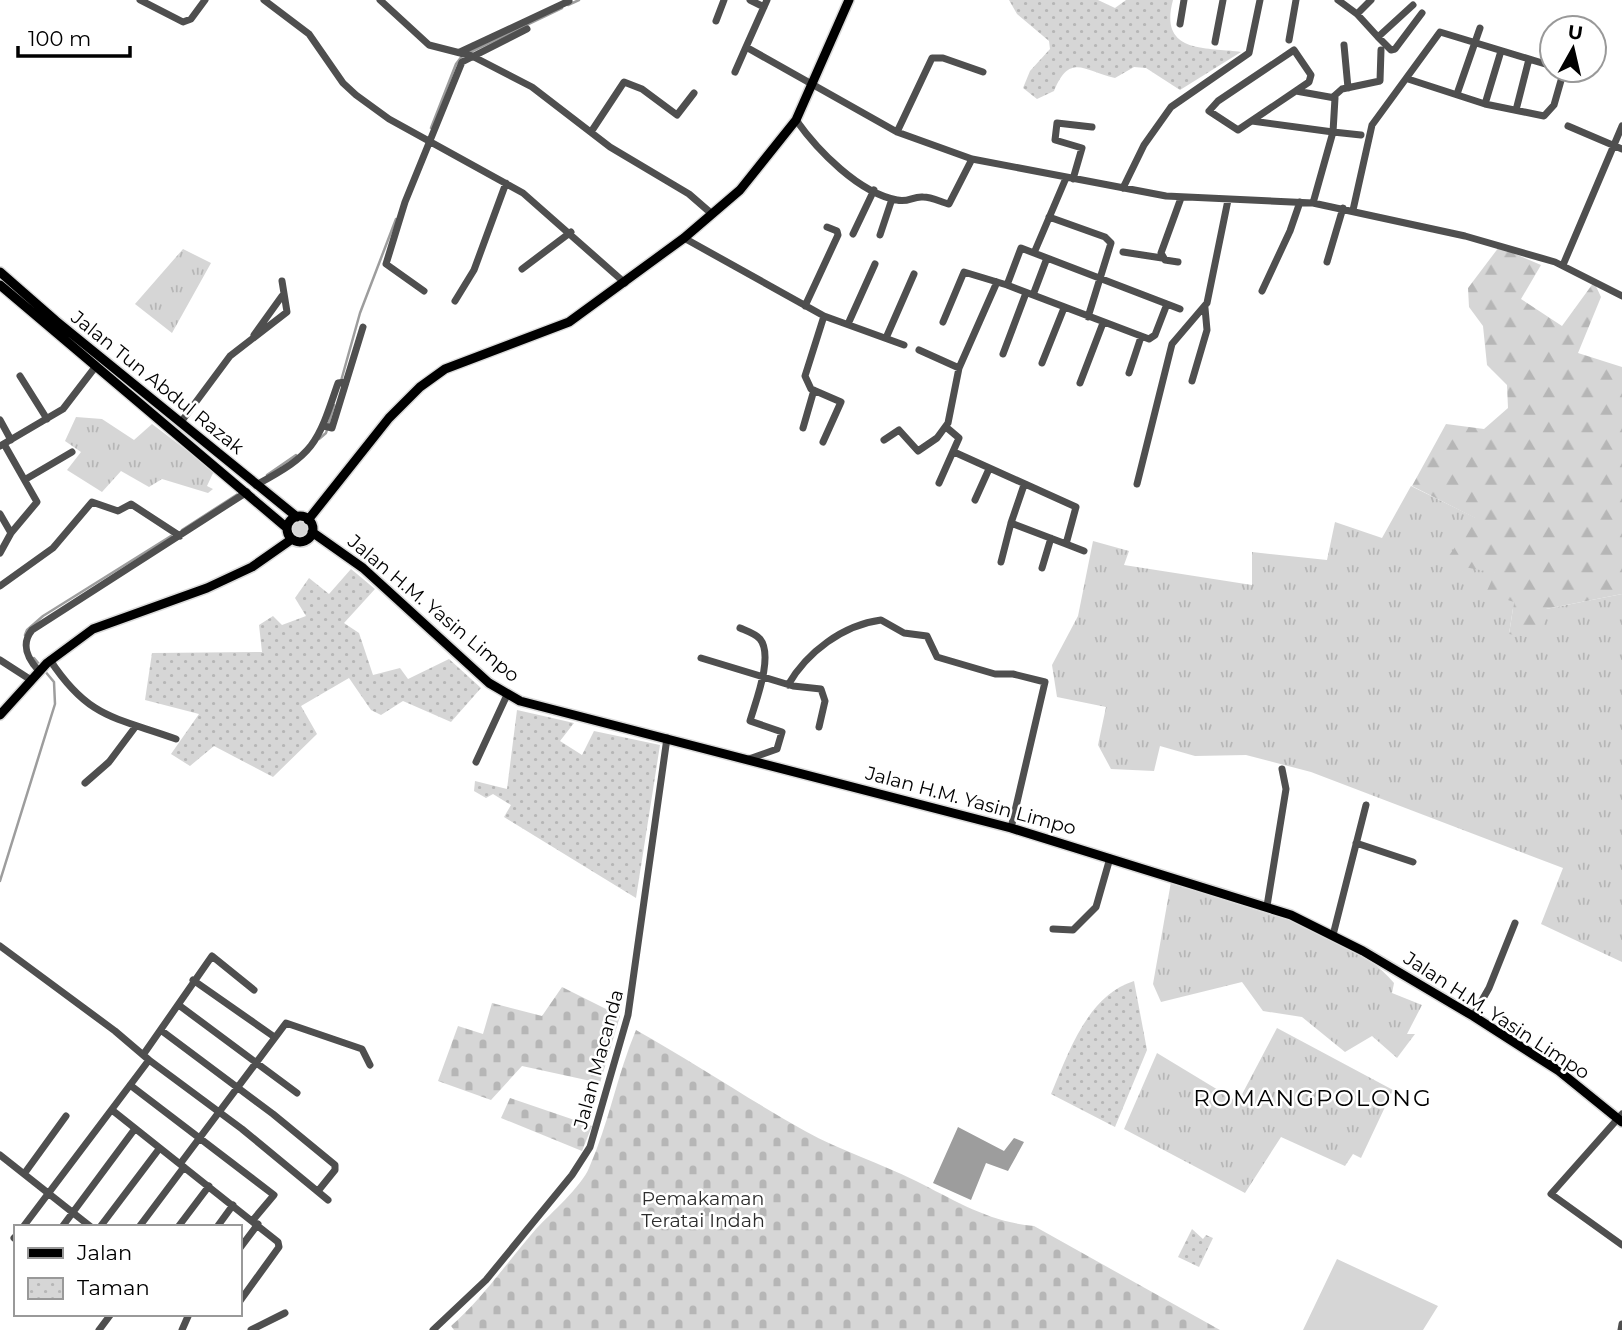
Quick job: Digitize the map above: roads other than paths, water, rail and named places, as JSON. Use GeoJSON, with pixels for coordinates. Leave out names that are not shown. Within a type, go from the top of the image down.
{"type":"FeatureCollection","features":[{"type":"Feature","properties":{"kind":"main road"},"geometry":{"type":"LineString","coordinates":[[308,520],[388,418],[427,382],[445,369],[556,329],[625,283],[684,238],[754,176],[796,120],[849,0]]}},
{"type":"Feature","properties":{"kind":"main road","name":"Jalan Tun Abdul Razak"},"geometry":{"type":"LineString","coordinates":[[0,272],[24,300],[96,366],[287,528]]}},
{"type":"Feature","properties":{"kind":"main road","name":"Jalan Tun Abdul Razak"},"geometry":{"type":"LineString","coordinates":[[0,285],[24,300],[178,419],[297,517]]}},
{"type":"Feature","properties":{"kind":"main road"},"geometry":{"type":"LineString","coordinates":[[166,425],[178,419]]}},
{"type":"Feature","properties":{"kind":"main road"},"geometry":{"type":"LineString","coordinates":[[292,539],[287,528],[297,517],[308,520]]}},
{"type":"Feature","properties":{"kind":"main road"},"geometry":{"type":"LineString","coordinates":[[0,715],[44,666],[100,625],[207,588],[252,567],[292,539],[303,541],[312,532],[308,520]]}},
{"type":"Feature","properties":{"kind":"main road","name":"Jalan H.M. Yasin Limpo"},"geometry":{"type":"LineString","coordinates":[[312,532],[363,568],[477,672],[507,695],[535,706],[1011,828],[1267,906],[1333,935],[1473,1016],[1559,1071],[1621,1118]]}},
{"type":"Feature","properties":{"kind":"street"},"geometry":{"type":"LineString","coordinates":[[140,0],[183,22],[191,19],[205,0]]}},
{"type":"Feature","properties":{"kind":"street"},"geometry":{"type":"LineString","coordinates":[[264,0],[309,34],[350,90],[389,119],[530,198],[625,283]]}},
{"type":"Feature","properties":{"kind":"street"},"geometry":{"type":"LineString","coordinates":[[380,0],[429,46],[465,54],[544,94],[591,132],[656,177],[689,194],[712,214]]}},
{"type":"Feature","properties":{"kind":"street"},"geometry":{"type":"LineString","coordinates":[[716,21],[724,0]]}},
{"type":"Feature","properties":{"kind":"street"},"geometry":{"type":"LineString","coordinates":[[735,72],[766,4],[750,0]]}},
{"type":"Feature","properties":{"kind":"street"},"geometry":{"type":"LineString","coordinates":[[1180,24],[1184,0]]}},
{"type":"Feature","properties":{"kind":"street"},"geometry":{"type":"LineString","coordinates":[[1215,42],[1223,0]]}},
{"type":"Feature","properties":{"kind":"street"},"geometry":{"type":"LineString","coordinates":[[1123,188],[1144,145],[1171,107],[1249,53],[1260,0]]}},
{"type":"Feature","properties":{"kind":"street"},"geometry":{"type":"LineString","coordinates":[[1289,40],[1296,0]]}},
{"type":"Feature","properties":{"kind":"street"},"geometry":{"type":"LineString","coordinates":[[1338,0],[1357,15],[1391,50],[1395,49],[1422,13]]}},
{"type":"Feature","properties":{"kind":"street"},"geometry":{"type":"LineString","coordinates":[[1357,15],[1371,0]]}},
{"type":"Feature","properties":{"kind":"street"},"geometry":{"type":"LineString","coordinates":[[424,291],[386,264],[401,213],[428,140],[465,54],[569,1]]}},
{"type":"Feature","properties":{"kind":"street"},"geometry":{"type":"LineString","coordinates":[[1378,37],[1413,5]]}},
{"type":"Feature","properties":{"kind":"street"},"geometry":{"type":"LineString","coordinates":[[1457,94],[1480,28]]}},
{"type":"Feature","properties":{"kind":"street"},"geometry":{"type":"LineString","coordinates":[[465,54],[527,29]]}},
{"type":"Feature","properties":{"kind":"street"},"geometry":{"type":"LineString","coordinates":[[1353,210],[1368,134],[1440,32],[1538,62]]}},
{"type":"Feature","properties":{"kind":"street"},"geometry":{"type":"LineString","coordinates":[[1344,46],[1348,88]]}},
{"type":"Feature","properties":{"kind":"street"},"geometry":{"type":"LineString","coordinates":[[747,47],[897,132],[972,159],[1181,198],[1300,202],[1353,210],[1465,236],[1563,265],[1622,296]]}},
{"type":"Feature","properties":{"kind":"street"},"geometry":{"type":"LineString","coordinates":[[1294,50],[1311,77],[1296,91],[1252,121],[1235,130],[1208,110],[1294,50]]}},
{"type":"Feature","properties":{"kind":"street"},"geometry":{"type":"LineString","coordinates":[[1296,91],[1333,97],[1348,88],[1381,80],[1381,50]]}},
{"type":"Feature","properties":{"kind":"street"},"geometry":{"type":"LineString","coordinates":[[1485,104],[1501,51]]}},
{"type":"Feature","properties":{"kind":"street"},"geometry":{"type":"LineString","coordinates":[[897,132],[932,58],[943,58],[983,72]]}},
{"type":"Feature","properties":{"kind":"street"},"geometry":{"type":"LineString","coordinates":[[1516,110],[1530,59]]}},
{"type":"Feature","properties":{"kind":"street"},"geometry":{"type":"LineString","coordinates":[[1408,79],[1485,104],[1548,115],[1560,84]]}},
{"type":"Feature","properties":{"kind":"street"},"geometry":{"type":"LineString","coordinates":[[591,132],[624,82],[642,89],[677,115],[694,93]]}},
{"type":"Feature","properties":{"kind":"street"},"geometry":{"type":"LineString","coordinates":[[1313,203],[1334,132],[1337,102],[1333,97]]}},
{"type":"Feature","properties":{"kind":"street"},"geometry":{"type":"LineString","coordinates":[[796,120],[829,161],[892,199],[909,202],[922,197],[949,204],[972,159]]}},
{"type":"Feature","properties":{"kind":"street"},"geometry":{"type":"LineString","coordinates":[[1252,121],[1362,135]]}},
{"type":"Feature","properties":{"kind":"street"},"geometry":{"type":"LineString","coordinates":[[1034,253],[1082,148],[1055,140],[1057,123],[1092,127]]}},
{"type":"Feature","properties":{"kind":"street"},"geometry":{"type":"LineString","coordinates":[[1568,126],[1622,149]]}},
{"type":"Feature","properties":{"kind":"street"},"geometry":{"type":"LineString","coordinates":[[1563,265],[1622,126]]}},
{"type":"Feature","properties":{"kind":"street"},"geometry":{"type":"LineString","coordinates":[[454,301],[474,270],[506,183]]}},
{"type":"Feature","properties":{"kind":"street"},"geometry":{"type":"LineString","coordinates":[[853,234],[874,190]]}},
{"type":"Feature","properties":{"kind":"street"},"geometry":{"type":"LineString","coordinates":[[1162,258],[1171,221],[1181,198]]}},
{"type":"Feature","properties":{"kind":"street"},"geometry":{"type":"LineString","coordinates":[[880,235],[892,199]]}},
{"type":"Feature","properties":{"kind":"street"},"geometry":{"type":"LineString","coordinates":[[1137,484],[1172,344],[1205,307],[1210,294],[1228,200]]}},
{"type":"Feature","properties":{"kind":"street"},"geometry":{"type":"LineString","coordinates":[[1262,291],[1290,231],[1300,202]]}},
{"type":"Feature","properties":{"kind":"street"},"geometry":{"type":"LineString","coordinates":[[1327,262],[1343,208]]}},
{"type":"Feature","properties":{"kind":"street"},"geometry":{"type":"LineString","coordinates":[[1049,217],[1109,240],[1111,245],[1088,317]]}},
{"type":"Feature","properties":{"kind":"street"},"geometry":{"type":"LineString","coordinates":[[805,306],[838,235],[837,230],[827,227]]}},
{"type":"Feature","properties":{"kind":"street"},"geometry":{"type":"LineString","coordinates":[[522,269],[571,232]]}},
{"type":"Feature","properties":{"kind":"street"},"geometry":{"type":"LineString","coordinates":[[684,238],[824,316],[904,345]]}},
{"type":"Feature","properties":{"kind":"street"},"geometry":{"type":"LineString","coordinates":[[1007,285],[1021,248],[1180,309]]}},
{"type":"Feature","properties":{"kind":"street"},"geometry":{"type":"LineString","coordinates":[[1123,251],[1178,262]]}},
{"type":"Feature","properties":{"kind":"street"},"geometry":{"type":"LineString","coordinates":[[1003,354],[1047,258]]}},
{"type":"Feature","properties":{"kind":"street"},"geometry":{"type":"LineString","coordinates":[[848,324],[875,264]]}},
{"type":"Feature","properties":{"kind":"street"},"geometry":{"type":"LineString","coordinates":[[943,322],[964,272],[1007,285],[1141,337],[1153,337],[1167,304]]}},
{"type":"Feature","properties":{"kind":"street"},"geometry":{"type":"LineString","coordinates":[[886,338],[914,274]]}},
{"type":"Feature","properties":{"kind":"street"},"geometry":{"type":"LineString","coordinates":[[178,419],[230,356],[287,312],[282,296],[282,281]]}},
{"type":"Feature","properties":{"kind":"street"},"geometry":{"type":"LineString","coordinates":[[884,440],[899,430],[918,451],[937,438],[946,427],[959,368],[997,282]]}},
{"type":"Feature","properties":{"kind":"street"},"geometry":{"type":"LineString","coordinates":[[253,337],[265,316],[282,296]]}},
{"type":"Feature","properties":{"kind":"street"},"geometry":{"type":"LineString","coordinates":[[1192,381],[1207,330],[1205,307]]}},
{"type":"Feature","properties":{"kind":"street"},"geometry":{"type":"LineString","coordinates":[[1042,363],[1064,308]]}},
{"type":"Feature","properties":{"kind":"street"},"geometry":{"type":"LineString","coordinates":[[823,442],[841,402],[814,390],[805,376],[824,316]]}},
{"type":"Feature","properties":{"kind":"street"},"geometry":{"type":"LineString","coordinates":[[1080,383],[1104,323]]}},
{"type":"Feature","properties":{"kind":"street"},"geometry":{"type":"LineString","coordinates":[[256,485],[306,454],[327,427],[363,327]]}},
{"type":"Feature","properties":{"kind":"street"},"geometry":{"type":"LineString","coordinates":[[1129,373],[1141,337]]}},
{"type":"Feature","properties":{"kind":"street"},"geometry":{"type":"LineString","coordinates":[[919,350],[959,368]]}},
{"type":"Feature","properties":{"kind":"street"},"geometry":{"type":"LineString","coordinates":[[5,443],[67,405],[96,366]]}},
{"type":"Feature","properties":{"kind":"street"},"geometry":{"type":"LineString","coordinates":[[20,376],[47,419]]}},
{"type":"Feature","properties":{"kind":"street"},"geometry":{"type":"LineString","coordinates":[[803,428],[814,390]]}},
{"type":"Feature","properties":{"kind":"street"},"geometry":{"type":"LineString","coordinates":[[0,420],[5,443],[37,502],[6,538],[0,553]]}},
{"type":"Feature","properties":{"kind":"street"},"geometry":{"type":"LineString","coordinates":[[939,483],[959,437],[946,427]]}},
{"type":"Feature","properties":{"kind":"street"},"geometry":{"type":"LineString","coordinates":[[26,479],[72,452]]}},
{"type":"Feature","properties":{"kind":"street"},"geometry":{"type":"LineString","coordinates":[[954,452],[1077,508],[1066,544]]}},
{"type":"Feature","properties":{"kind":"street"},"geometry":{"type":"LineString","coordinates":[[975,500],[989,469]]}},
{"type":"Feature","properties":{"kind":"street"},"geometry":{"type":"LineString","coordinates":[[1001,562],[1024,485]]}},
{"type":"Feature","properties":{"kind":"street"},"geometry":{"type":"LineString","coordinates":[[176,739],[108,717],[84,702],[44,666],[29,660],[26,648],[32,631],[247,492]]}},
{"type":"Feature","properties":{"kind":"street"},"geometry":{"type":"LineString","coordinates":[[0,586],[53,548],[92,502],[118,512],[131,505],[180,536]]}},
{"type":"Feature","properties":{"kind":"street"},"geometry":{"type":"LineString","coordinates":[[0,514],[6,538]]}},
{"type":"Feature","properties":{"kind":"street"},"geometry":{"type":"LineString","coordinates":[[1011,523],[1084,551]]}},
{"type":"Feature","properties":{"kind":"street"},"geometry":{"type":"LineString","coordinates":[[1042,568],[1051,538]]}},
{"type":"Feature","properties":{"kind":"street"},"geometry":{"type":"LineString","coordinates":[[788,685],[801,662],[846,629],[881,620],[904,633],[927,636],[937,657],[995,674],[1013,674],[1045,682],[1011,828]]}},
{"type":"Feature","properties":{"kind":"street"},"geometry":{"type":"LineString","coordinates":[[740,628],[760,639],[763,646],[762,678],[750,721],[782,732],[777,749],[749,759]]}},
{"type":"Feature","properties":{"kind":"street"},"geometry":{"type":"LineString","coordinates":[[701,658],[788,685],[817,687],[823,692],[825,709],[819,727]]}},
{"type":"Feature","properties":{"kind":"street"},"geometry":{"type":"LineString","coordinates":[[0,660],[31,680]]}},
{"type":"Feature","properties":{"kind":"street"},"geometry":{"type":"LineString","coordinates":[[476,761],[507,695]]}},
{"type":"Feature","properties":{"kind":"street"},"geometry":{"type":"LineString","coordinates":[[85,783],[109,762],[136,726]]}},
{"type":"Feature","properties":{"kind":"street","name":"Jalan Macanda"},"geometry":{"type":"LineString","coordinates":[[433,1330],[468,1299],[537,1218],[582,1162],[597,1131],[624,1032],[634,981],[667,738]]}},
{"type":"Feature","properties":{"kind":"street"},"geometry":{"type":"LineString","coordinates":[[1267,906],[1286,789],[1282,769]]}},
{"type":"Feature","properties":{"kind":"street"},"geometry":{"type":"LineString","coordinates":[[1333,935],[1366,805]]}},
{"type":"Feature","properties":{"kind":"street"},"geometry":{"type":"LineString","coordinates":[[1356,843],[1413,862]]}},
{"type":"Feature","properties":{"kind":"street"},"geometry":{"type":"LineString","coordinates":[[1053,929],[1073,930],[1096,907],[1110,858]]}},
{"type":"Feature","properties":{"kind":"street"},"geometry":{"type":"LineString","coordinates":[[1473,1016],[1494,978],[1516,923]]}},
{"type":"Feature","properties":{"kind":"street"},"geometry":{"type":"LineString","coordinates":[[0,946],[217,1111],[328,1200]]}},
{"type":"Feature","properties":{"kind":"street"},"geometry":{"type":"LineString","coordinates":[[25,1225],[130,1085],[180,1006],[193,979],[213,956],[254,989]]}},
{"type":"Feature","properties":{"kind":"street"},"geometry":{"type":"LineString","coordinates":[[193,979],[273,1036]]}},
{"type":"Feature","properties":{"kind":"street"},"geometry":{"type":"LineString","coordinates":[[180,1006],[298,1093]]}},
{"type":"Feature","properties":{"kind":"street"},"geometry":{"type":"LineString","coordinates":[[140,1225],[182,1166],[198,1137],[282,1026],[290,1023],[362,1049],[370,1065]]}},
{"type":"Feature","properties":{"kind":"street"},"geometry":{"type":"LineString","coordinates":[[162,1031],[335,1165],[335,1170],[318,1191]]}},
{"type":"Feature","properties":{"kind":"street"},"geometry":{"type":"LineString","coordinates":[[130,1085],[274,1195],[242,1245]]}},
{"type":"Feature","properties":{"kind":"street"},"geometry":{"type":"LineString","coordinates":[[112,1110],[277,1240],[279,1247],[242,1298]]}},
{"type":"Feature","properties":{"kind":"street"},"geometry":{"type":"LineString","coordinates":[[24,1174],[66,1116]]}},
{"type":"Feature","properties":{"kind":"street"},"geometry":{"type":"LineString","coordinates":[[1621,1118],[1551,1194],[1622,1245]]}},
{"type":"Feature","properties":{"kind":"street"},"geometry":{"type":"LineString","coordinates":[[63,1225],[134,1130]]}},
{"type":"Feature","properties":{"kind":"street"},"geometry":{"type":"LineString","coordinates":[[102,1225],[159,1149]]}},
{"type":"Feature","properties":{"kind":"street"},"geometry":{"type":"LineString","coordinates":[[0,1156],[89,1225]]}},
{"type":"Feature","properties":{"kind":"street"},"geometry":{"type":"LineString","coordinates":[[180,1225],[209,1186]]}},
{"type":"Feature","properties":{"kind":"street"},"geometry":{"type":"LineString","coordinates":[[218,1225],[233,1205]]}},
{"type":"Feature","properties":{"kind":"street"},"geometry":{"type":"LineString","coordinates":[[251,1330],[285,1313]]}},
{"type":"Feature","properties":{"kind":"street"},"geometry":{"type":"LineString","coordinates":[[1621,1330],[1622,1324]]}},
{"type":"Feature","properties":{"kind":"waterway"},"geometry":{"type":"LineString","coordinates":[[568,5],[579,0]]}},
{"type":"Feature","properties":{"kind":"waterway"},"geometry":{"type":"LineString","coordinates":[[431,128],[456,64],[462,56],[562,8]]}},
{"type":"Feature","properties":{"kind":"waterway"},"geometry":{"type":"LineString","coordinates":[[341,381],[360,313],[396,219]]}},
{"type":"Feature","properties":{"kind":"waterway"},"geometry":{"type":"LineString","coordinates":[[319,439],[326,433],[334,405]]}},
{"type":"Feature","properties":{"kind":"waterway"},"geometry":{"type":"LineString","coordinates":[[267,475],[296,455]]}},
{"type":"Feature","properties":{"kind":"waterway"},"geometry":{"type":"LineString","coordinates":[[182,530],[241,492]]}},
{"type":"Feature","properties":{"kind":"waterway"},"geometry":{"type":"LineString","coordinates":[[25,635],[43,616],[171,536]]}},
{"type":"Feature","properties":{"kind":"waterway"},"geometry":{"type":"LineString","coordinates":[[0,881],[55,704],[54,682],[34,658]]}},
{"type":"Feature","properties":{"kind":"district","name":"ROMANGPOLONG"},"geometry":{"type":"Point","coordinates":[1313,1098]}},
{"type":"Feature","properties":{"kind":"park label","name":"Pemakaman Teratai Indah"},"geometry":{"type":"Point","coordinates":[703,1209]}}]}
